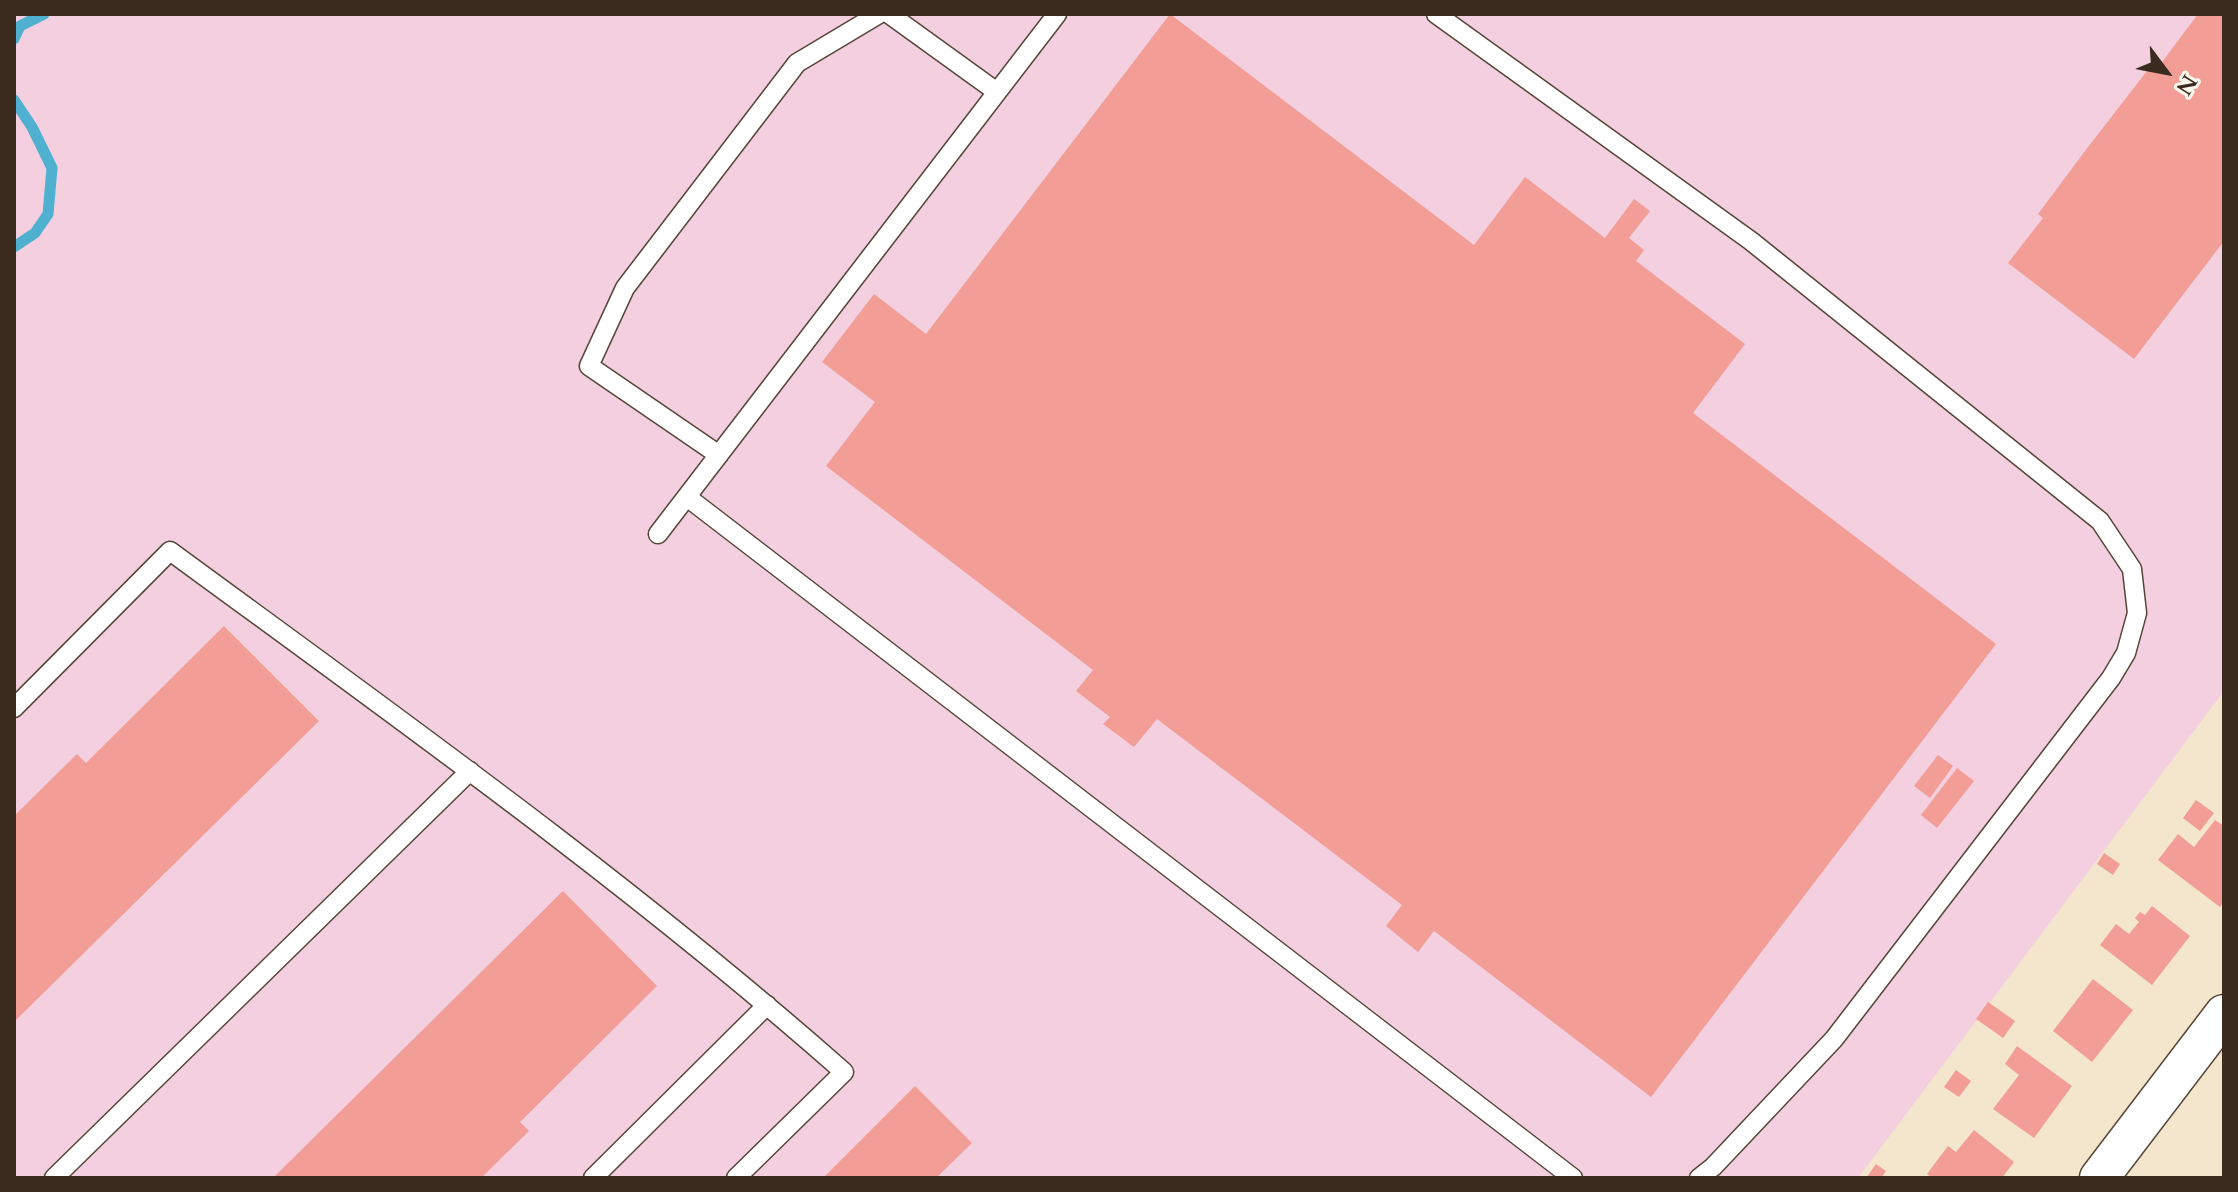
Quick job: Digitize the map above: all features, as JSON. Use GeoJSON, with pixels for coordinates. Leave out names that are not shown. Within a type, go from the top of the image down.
{"type":"FeatureCollection","features":[{"type":"Feature","properties":{"kind":"street"},"geometry":{"type":"LineString","coordinates":[[2099,1178],[2224,1014]]}},
{"type":"Feature","properties":{"kind":"lane"},"geometry":{"type":"LineString","coordinates":[[719,455],[589,366],[625,288],[797,63],[879,14]]}},
{"type":"Feature","properties":{"kind":"lane"},"geometry":{"type":"LineString","coordinates":[[889,14],[997,92]]}},
{"type":"Feature","properties":{"kind":"lane"},"geometry":{"type":"LineString","coordinates":[[658,534],[1057,14]]}},
{"type":"Feature","properties":{"kind":"lane"},"geometry":{"type":"LineString","coordinates":[[1436,14],[1764,251],[2100,521],[2132,569],[2137,613],[2126,653],[2111,678],[1834,1039],[1699,1178]]}},
{"type":"Feature","properties":{"kind":"lane"},"geometry":{"type":"LineString","coordinates":[[687,497],[1573,1178]]}},
{"type":"Feature","properties":{"kind":"lane"},"geometry":{"type":"LineString","coordinates":[[14,708],[170,551],[470,771],[767,1005],[844,1072],[736,1178]]}},
{"type":"Feature","properties":{"kind":"lane"},"geometry":{"type":"LineString","coordinates":[[54,1178],[470,771]]}},
{"type":"Feature","properties":{"kind":"lane"},"geometry":{"type":"LineString","coordinates":[[593,1178],[767,1005]]}},
{"type":"Feature","properties":{"kind":"shaded area"},"geometry":{"type":"Polygon","coordinates":[[[14,14],[2224,14],[2224,691],[1858,1178],[14,1178],[14,14]]]}},
{"type":"Feature","properties":{"kind":"building"},"geometry":{"type":"Polygon","coordinates":[[[1170,14],[1474,245],[1525,177],[1605,238],[1634,199],[1650,211],[1629,238],[1644,250],[1636,261],[1745,344],[1693,413],[1996,644],[1651,1097],[1434,931],[1418,952],[1386,926],[1402,905],[1157,719],[1134,747],[1103,724],[1110,717],[1076,691],[1093,670],[826,466],[875,402],[822,362],[874,294],[926,334],[1170,14]]]}},
{"type":"Feature","properties":{"kind":"building"},"geometry":{"type":"Polygon","coordinates":[[[2198,14],[2224,14],[2224,241],[2134,359],[2008,263],[2043,218],[2038,214],[2085,151],[2157,58],[2162,62],[2198,14]]]}},
{"type":"Feature","properties":{"kind":"building"},"geometry":{"type":"Polygon","coordinates":[[[224,626],[319,721],[14,1022],[14,816],[77,754],[86,763],[224,626]]]}},
{"type":"Feature","properties":{"kind":"building"},"geometry":{"type":"Polygon","coordinates":[[[1938,755],[1953,766],[1930,798],[1914,786],[1938,755]]]}},
{"type":"Feature","properties":{"kind":"building"},"geometry":{"type":"Polygon","coordinates":[[[1957,768],[1974,781],[1937,828],[1921,815],[1957,768]]]}},
{"type":"Feature","properties":{"kind":"building"},"geometry":{"type":"Polygon","coordinates":[[[2196,800],[2214,813],[2200,831],[2183,818],[2196,800]]]}},
{"type":"Feature","properties":{"kind":"building"},"geometry":{"type":"Polygon","coordinates":[[[2215,820],[2224,826],[2224,901],[2220,907],[2158,860],[2178,834],[2194,847],[2215,820]]]}},
{"type":"Feature","properties":{"kind":"building"},"geometry":{"type":"Polygon","coordinates":[[[2104,853],[2120,864],[2113,875],[2097,864],[2104,853]]]}},
{"type":"Feature","properties":{"kind":"building"},"geometry":{"type":"Polygon","coordinates":[[[563,891],[657,986],[520,1122],[529,1131],[481,1178],[273,1178],[563,891]]]}},
{"type":"Feature","properties":{"kind":"building"},"geometry":{"type":"Polygon","coordinates":[[[2152,906],[2190,936],[2152,985],[2100,945],[2116,924],[2129,934],[2139,922],[2135,918],[2140,912],[2145,915],[2152,906]]]}},
{"type":"Feature","properties":{"kind":"building"},"geometry":{"type":"Polygon","coordinates":[[[2093,979],[2133,1010],[2092,1062],[2053,1031],[2093,979]]]}},
{"type":"Feature","properties":{"kind":"building"},"geometry":{"type":"Polygon","coordinates":[[[1988,1002],[2015,1021],[2003,1038],[1976,1019],[1988,1002]]]}},
{"type":"Feature","properties":{"kind":"building"},"geometry":{"type":"Polygon","coordinates":[[[2017,1046],[2072,1086],[2034,1138],[1993,1109],[2019,1075],[2005,1064],[2017,1046]]]}},
{"type":"Feature","properties":{"kind":"building"},"geometry":{"type":"Polygon","coordinates":[[[1956,1070],[1971,1081],[1959,1097],[1944,1087],[1956,1070]]]}},
{"type":"Feature","properties":{"kind":"building"},"geometry":{"type":"Polygon","coordinates":[[[915,1086],[972,1143],[936,1178],[823,1178],[915,1086]]]}},
{"type":"Feature","properties":{"kind":"building"},"geometry":{"type":"Polygon","coordinates":[[[1974,1130],[2014,1162],[2002,1178],[1932,1178],[1927,1174],[1948,1146],[1956,1152],[1974,1130]]]}},
{"type":"Feature","properties":{"kind":"building"},"geometry":{"type":"Polygon","coordinates":[[[1876,1164],[1886,1171],[1881,1178],[1868,1178],[1867,1177],[1876,1164]]]}},
{"type":"Feature","properties":{"kind":"waterway"},"geometry":{"type":"LineString","coordinates":[[14,39],[20,26],[44,14]]}},
{"type":"Feature","properties":{"kind":"waterway"},"geometry":{"type":"LineString","coordinates":[[14,100],[32,127],[52,168],[48,214],[35,233],[14,247]]}}]}
